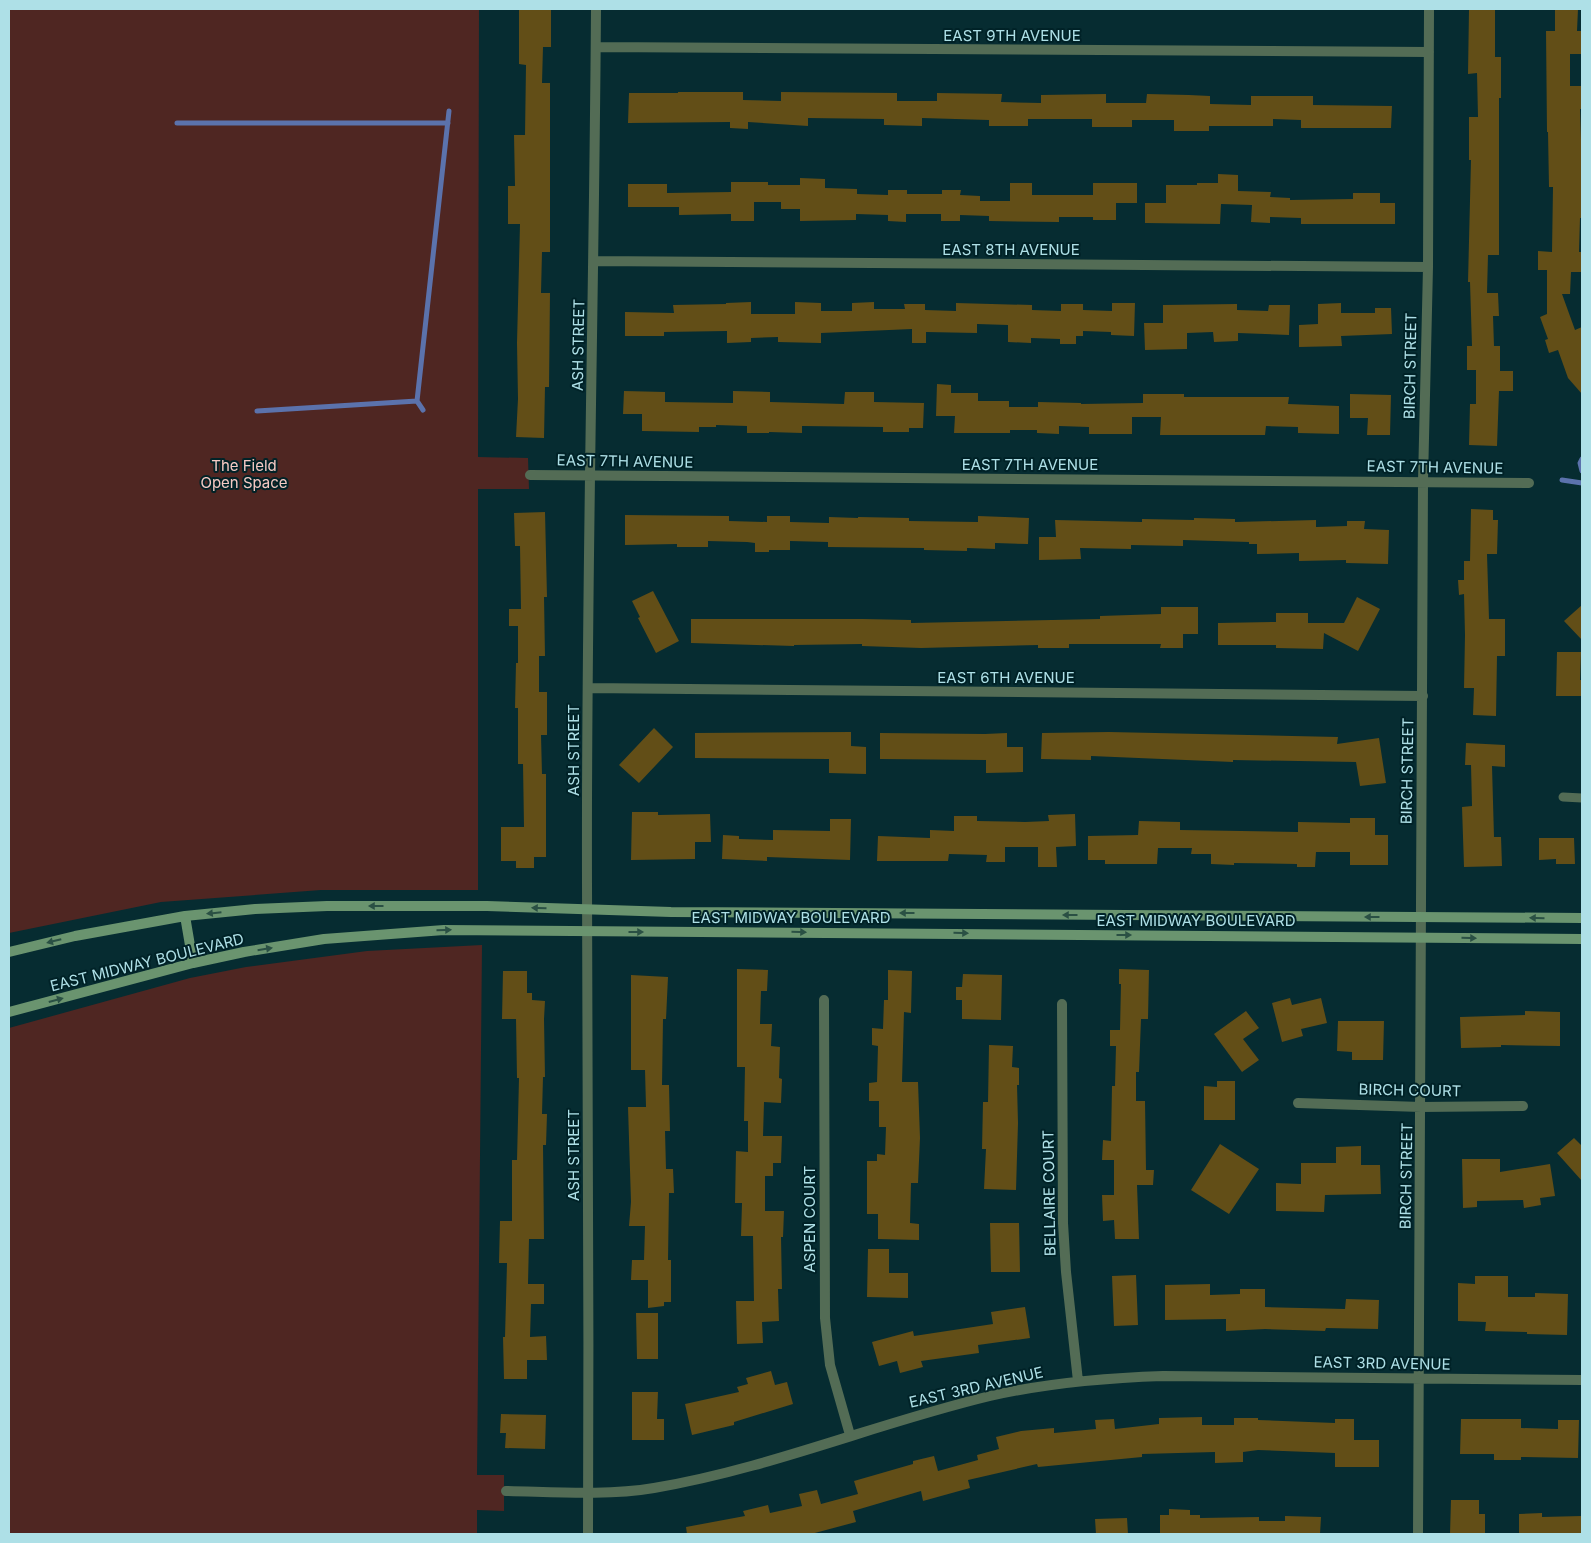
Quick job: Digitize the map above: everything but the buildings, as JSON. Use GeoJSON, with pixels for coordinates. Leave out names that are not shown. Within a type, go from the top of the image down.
{"type":"FeatureCollection","features":[{"type":"Feature","properties":{"kind":"main road","name":"EAST MIDWAY BOULEVARD"},"geometry":{"type":"LineString","coordinates":[[9,952],[75,936],[185,916],[255,909],[327,906],[487,906],[691,912],[1582,918]]}},
{"type":"Feature","properties":{"kind":"main road"},"geometry":{"type":"LineString","coordinates":[[185,916],[193,963]]}},
{"type":"Feature","properties":{"kind":"main road","name":"EAST MIDWAY BOULEVARD"},"geometry":{"type":"LineString","coordinates":[[9,1012],[193,963],[244,952],[324,939],[444,930],[1582,939]]}},
{"type":"Feature","properties":{"kind":"street","name":"ASH STREET"},"geometry":{"type":"LineString","coordinates":[[588,1534],[588,688],[596,9]]}},
{"type":"Feature","properties":{"kind":"street","name":"BIRCH STREET"},"geometry":{"type":"LineString","coordinates":[[1418,1534],[1423,481],[1428,267],[1429,9]]}},
{"type":"Feature","properties":{"kind":"street","name":"EAST 9TH AVENUE"},"geometry":{"type":"LineString","coordinates":[[596,48],[1429,52]]}},
{"type":"Feature","properties":{"kind":"street","name":"EAST 8TH AVENUE"},"geometry":{"type":"LineString","coordinates":[[594,262],[1428,267]]}},
{"type":"Feature","properties":{"kind":"street","name":"EAST 7TH AVENUE"},"geometry":{"type":"LineString","coordinates":[[530,475],[1529,483]]}},
{"type":"Feature","properties":{"kind":"street","name":"EAST 6TH AVENUE"},"geometry":{"type":"LineString","coordinates":[[588,688],[1423,696]]}},
{"type":"Feature","properties":{"kind":"street","name":"ASPEN COURT"},"geometry":{"type":"LineString","coordinates":[[824,1000],[824,1318],[830,1365],[850,1435]]}},
{"type":"Feature","properties":{"kind":"street","name":"BELLAIRE COURT"},"geometry":{"type":"LineString","coordinates":[[1062,1004],[1063,1223],[1066,1272],[1078,1381]]}},
{"type":"Feature","properties":{"kind":"street","name":"BIRCH COURT"},"geometry":{"type":"LineString","coordinates":[[1298,1103],[1421,1107],[1523,1106]]}},
{"type":"Feature","properties":{"kind":"street","name":"EAST 3RD AVENUE"},"geometry":{"type":"LineString","coordinates":[[506,1491],[620,1492],[698,1480],[850,1435],[992,1396],[1078,1381],[1163,1376],[1582,1380]]}},
{"type":"Feature","properties":{"kind":"lane"},"geometry":{"type":"LineString","coordinates":[[1563,797],[1582,798]]}},
{"type":"Feature","properties":{"kind":"green space","name":"The Field Open Space"},"geometry":{"type":"Polygon","coordinates":[[[9,9],[479,9],[478,457],[528,458],[529,489],[478,489],[478,890],[321,890],[161,902],[9,933],[9,9]]]}},
{"type":"Feature","properties":{"kind":"green space"},"geometry":{"type":"Polygon","coordinates":[[[482,945],[477,1475],[504,1475],[504,1511],[477,1510],[477,1534],[9,1534],[9,1028],[190,978],[246,967],[367,951],[482,945]]]}},
{"type":"Feature","properties":{"kind":"waterway"},"geometry":{"type":"LineString","coordinates":[[257,411],[417,401],[449,111]]}},
{"type":"Feature","properties":{"kind":"waterway"},"geometry":{"type":"LineString","coordinates":[[177,123],[448,123]]}},
{"type":"Feature","properties":{"kind":"waterway"},"geometry":{"type":"LineString","coordinates":[[417,401],[423,410]]}},
{"type":"Feature","properties":{"kind":"waterway"},"geometry":{"type":"LineString","coordinates":[[1582,459],[1580,463],[1582,471]]}},
{"type":"Feature","properties":{"kind":"waterway"},"geometry":{"type":"LineString","coordinates":[[1562,480],[1582,483]]}}]}
